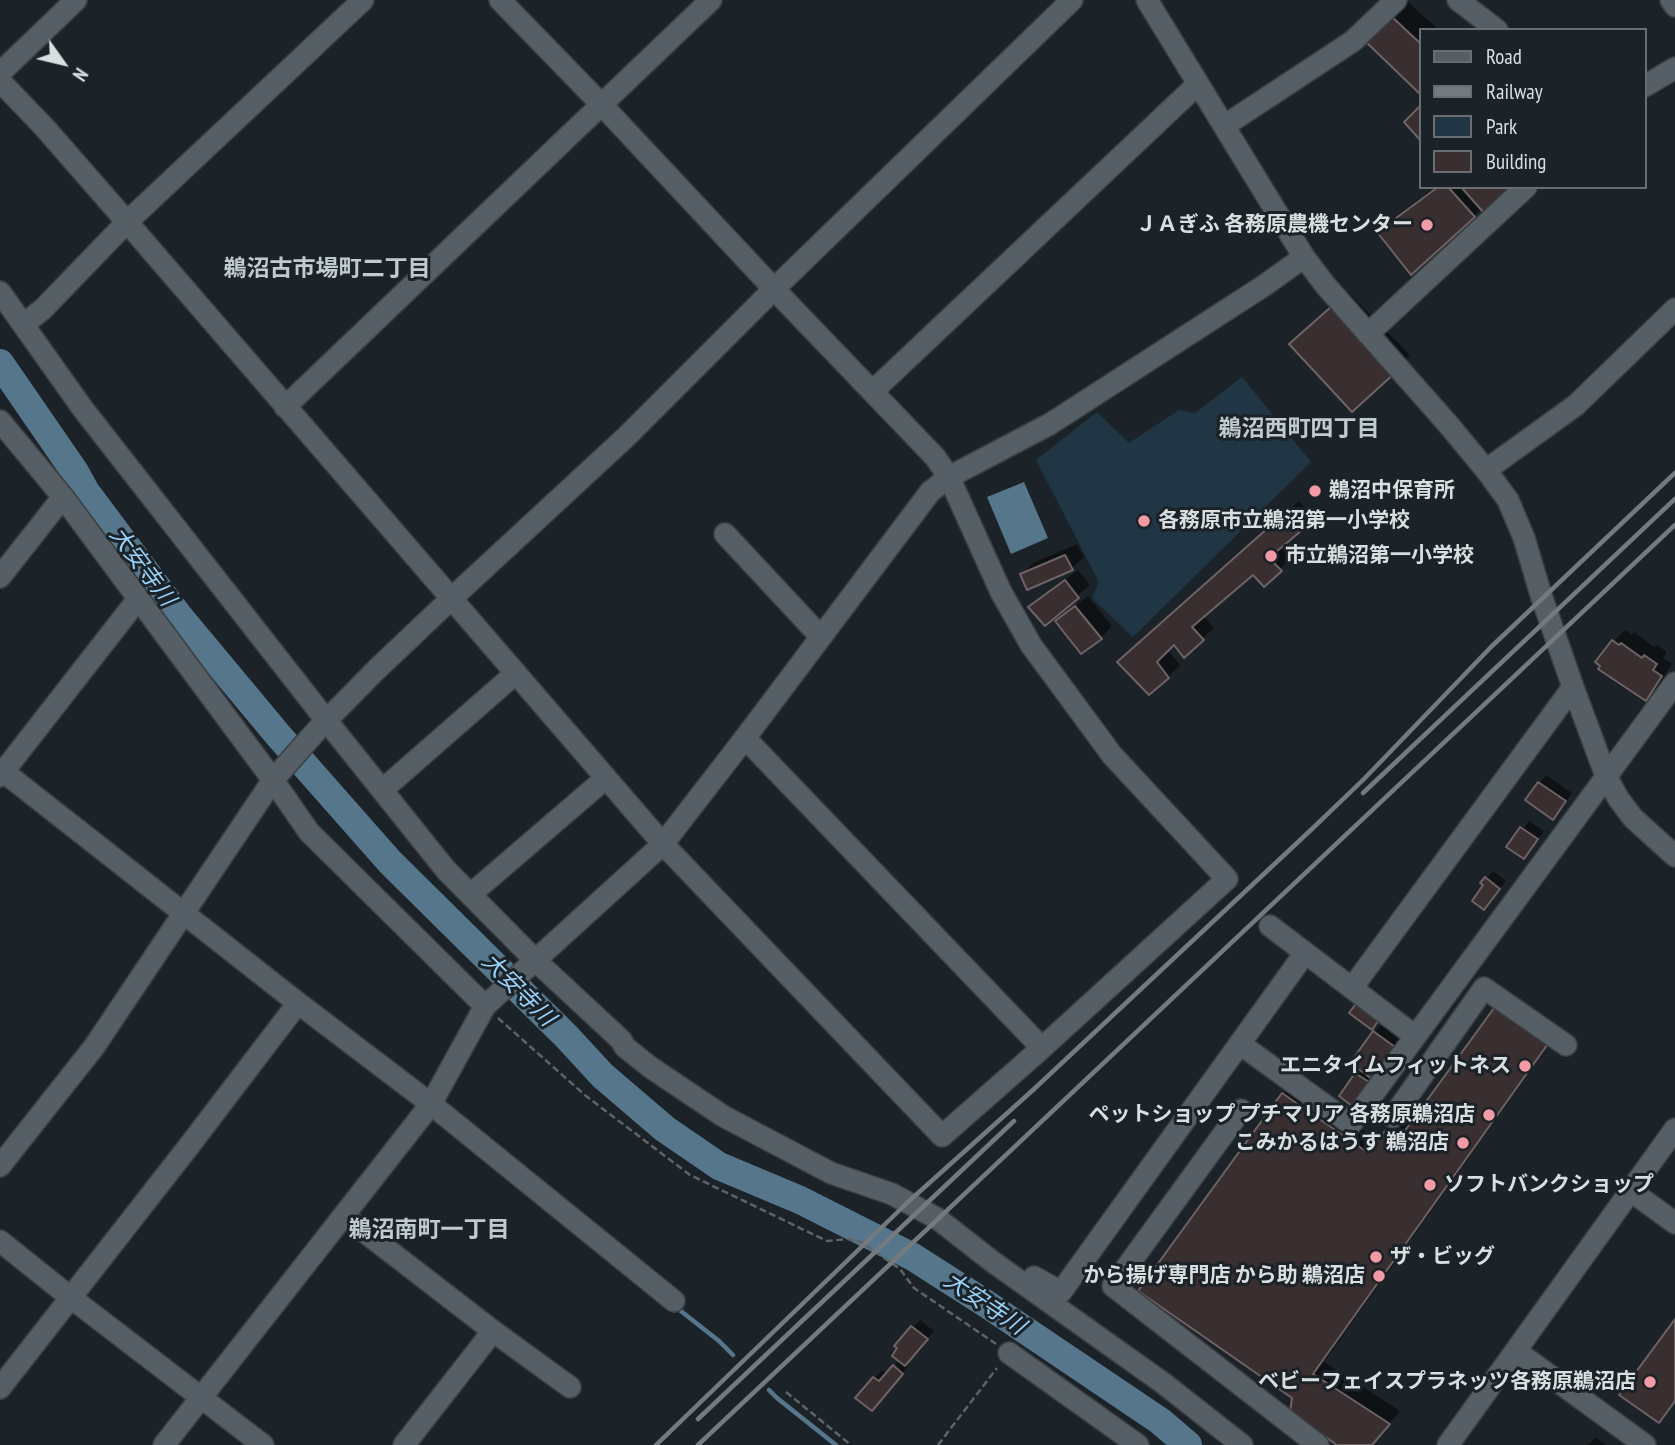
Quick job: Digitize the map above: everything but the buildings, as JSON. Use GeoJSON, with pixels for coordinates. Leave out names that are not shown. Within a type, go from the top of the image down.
{"type":"FeatureCollection","features":[{"type":"Feature","properties":{"kind":"street"},"geometry":{"type":"LineString","coordinates":[[0,74],[76,0]]}},
{"type":"Feature","properties":{"kind":"street"},"geometry":{"type":"LineString","coordinates":[[24,324],[43,309],[127,222],[363,0]]}},
{"type":"Feature","properties":{"kind":"street"},"geometry":{"type":"LineString","coordinates":[[0,82],[45,128],[127,222],[663,844],[942,1136],[1227,879],[1112,755],[1031,645],[1000,592],[949,477],[935,457],[500,0]]}},
{"type":"Feature","properties":{"kind":"street"},"geometry":{"type":"LineString","coordinates":[[285,407],[710,0]]}},
{"type":"Feature","properties":{"kind":"street"},"geometry":{"type":"LineString","coordinates":[[0,1166],[94,1047],[276,777],[322,724],[452,598],[626,437],[774,289],[1072,0]]}},
{"type":"Feature","properties":{"kind":"street"},"geometry":{"type":"LineString","coordinates":[[1147,0],[1304,257],[1325,286],[1447,423],[1508,500],[1524,538],[1542,598],[1606,776],[1633,818],[1675,856]]}},
{"type":"Feature","properties":{"kind":"street"},"geometry":{"type":"LineString","coordinates":[[1224,126],[1353,41],[1396,0]]}},
{"type":"Feature","properties":{"kind":"street"},"geometry":{"type":"LineString","coordinates":[[1458,0],[1494,28]]}},
{"type":"Feature","properties":{"kind":"street"},"geometry":{"type":"LineString","coordinates":[[1671,0],[1675,6]]}},
{"type":"Feature","properties":{"kind":"street"},"geometry":{"type":"LineString","coordinates":[[1647,85],[1675,68]]}},
{"type":"Feature","properties":{"kind":"street"},"geometry":{"type":"LineString","coordinates":[[873,391],[1198,84]]}},
{"type":"Feature","properties":{"kind":"street"},"geometry":{"type":"LineString","coordinates":[[1368,334],[1524,189]]}},
{"type":"Feature","properties":{"kind":"street"},"geometry":{"type":"LineString","coordinates":[[164,1445],[431,1104],[485,1005],[663,844],[930,492],[949,477],[1050,424],[1304,257]]}},
{"type":"Feature","properties":{"kind":"street"},"geometry":{"type":"LineString","coordinates":[[0,292],[83,409],[322,724],[446,870],[535,961],[633,1054],[723,1116],[831,1173],[891,1194],[937,1219],[1207,1416],[1242,1445]]}},
{"type":"Feature","properties":{"kind":"street"},"geometry":{"type":"LineString","coordinates":[[1486,470],[1576,405],[1675,309]]}},
{"type":"Feature","properties":{"kind":"street"},"geometry":{"type":"LineString","coordinates":[[0,421],[63,497],[276,777],[309,832],[485,1005]]}},
{"type":"Feature","properties":{"kind":"street"},"geometry":{"type":"LineString","coordinates":[[0,577],[63,497]]}},
{"type":"Feature","properties":{"kind":"street"},"geometry":{"type":"LineString","coordinates":[[725,534],[821,637]]}},
{"type":"Feature","properties":{"kind":"street"},"geometry":{"type":"LineString","coordinates":[[138,599],[1,772],[431,1104],[674,1301]]}},
{"type":"Feature","properties":{"kind":"street"},"geometry":{"type":"LineString","coordinates":[[388,785],[516,673]]}},
{"type":"Feature","properties":{"kind":"street"},"geometry":{"type":"LineString","coordinates":[[1240,1044],[1351,1124],[1675,683]]}},
{"type":"Feature","properties":{"kind":"street"},"geometry":{"type":"LineString","coordinates":[[1352,988],[1573,687]]}},
{"type":"Feature","properties":{"kind":"street"},"geometry":{"type":"LineString","coordinates":[[745,738],[1042,1048]]}},
{"type":"Feature","properties":{"kind":"street"},"geometry":{"type":"LineString","coordinates":[[478,888],[606,778]]}},
{"type":"Feature","properties":{"kind":"street"},"geometry":{"type":"LineString","coordinates":[[1270,926],[1415,1036]]}},
{"type":"Feature","properties":{"kind":"street"},"geometry":{"type":"LineString","coordinates":[[993,1262],[1010,1265],[1061,1292],[1306,953]]}},
{"type":"Feature","properties":{"kind":"street"},"geometry":{"type":"LineString","coordinates":[[1393,1117],[1484,988],[1566,1045]]}},
{"type":"Feature","properties":{"kind":"street"},"geometry":{"type":"LineString","coordinates":[[0,1388],[298,1003]]}},
{"type":"Feature","properties":{"kind":"street"},"geometry":{"type":"LineString","coordinates":[[1241,1111],[1113,1286],[1318,1445]]}},
{"type":"Feature","properties":{"kind":"street"},"geometry":{"type":"LineString","coordinates":[[1448,1445],[1675,1129]]}},
{"type":"Feature","properties":{"kind":"street"},"geometry":{"type":"LineString","coordinates":[[1631,1191],[1675,1223]]}},
{"type":"Feature","properties":{"kind":"street"},"geometry":{"type":"LineString","coordinates":[[344,1216],[570,1387]]}},
{"type":"Feature","properties":{"kind":"street"},"geometry":{"type":"LineString","coordinates":[[0,1241],[263,1445]]}},
{"type":"Feature","properties":{"kind":"street"},"geometry":{"type":"LineString","coordinates":[[404,1445],[493,1331]]}},
{"type":"Feature","properties":{"kind":"street"},"geometry":{"type":"LineString","coordinates":[[1516,1351],[1645,1445]]}},
{"type":"Feature","properties":{"kind":"street"},"geometry":{"type":"LineString","coordinates":[[1009,1353],[1138,1445]]}},
{"type":"Feature","properties":{"kind":"path"},"geometry":{"type":"LineString","coordinates":[[485,1005],[586,1096],[690,1175],[827,1241],[848,1239],[861,1242],[900,1269],[914,1288],[1009,1353],[938,1445]]}},
{"type":"Feature","properties":{"kind":"path"},"geometry":{"type":"LineString","coordinates":[[786,1392],[851,1445]]}},
{"type":"Feature","properties":{"kind":"green space"},"geometry":{"type":"Polygon","coordinates":[[[1242,377],[1311,462],[1133,637],[1092,598],[1099,582],[1036,460],[1097,412],[1129,443],[1179,410],[1195,413],[1242,377]]]}},
{"type":"Feature","properties":{"kind":"shaded area"},"geometry":{"type":"Polygon","coordinates":[[[1024,482],[1048,538],[1011,554],[987,497],[1024,482]]]}},
{"type":"Feature","properties":{"kind":"waterway","name":"大安寺川"},"geometry":{"type":"LineString","coordinates":[[0,363],[86,492],[178,615],[278,735],[390,862],[603,1076],[665,1129],[719,1166],[800,1200],[913,1257],[1160,1421],[1188,1445]]}},
{"type":"Feature","properties":{"kind":"waterway"},"geometry":{"type":"LineString","coordinates":[[677,1308],[733,1355]]}},
{"type":"Feature","properties":{"kind":"waterway"},"geometry":{"type":"LineString","coordinates":[[769,1390],[836,1445]]}},
{"type":"Feature","properties":{"kind":"railway"},"geometry":{"type":"LineString","coordinates":[[656,1445],[908,1202],[1033,1090],[1313,828],[1491,647],[1675,473]]}},
{"type":"Feature","properties":{"kind":"railway"},"geometry":{"type":"LineString","coordinates":[[1363,793],[1675,499]]}},
{"type":"Feature","properties":{"kind":"railway"},"geometry":{"type":"LineString","coordinates":[[698,1445],[1675,525]]}},
{"type":"Feature","properties":{"kind":"railway"},"geometry":{"type":"LineString","coordinates":[[698,1419],[1014,1121]]}},
{"type":"Feature","properties":{"kind":"place","name":"ＪＡぎふ 各務原農機センター"},"geometry":{"type":"Point","coordinates":[1427,225]}},
{"type":"Feature","properties":{"kind":"place","name":"鵜沼中保育所"},"geometry":{"type":"Point","coordinates":[1315,491]}},
{"type":"Feature","properties":{"kind":"place","name":"各務原市立鵜沼第一小学校"},"geometry":{"type":"Point","coordinates":[1144,521]}},
{"type":"Feature","properties":{"kind":"place","name":"市立鵜沼第一小学校"},"geometry":{"type":"Point","coordinates":[1271,556]}},
{"type":"Feature","properties":{"kind":"place","name":"エニタイムフィットネス"},"geometry":{"type":"Point","coordinates":[1525,1066]}},
{"type":"Feature","properties":{"kind":"place","name":"ペットショップ プチマリア 各務原鵜沼店"},"geometry":{"type":"Point","coordinates":[1489,1115]}},
{"type":"Feature","properties":{"kind":"place","name":"こみかるはうす 鵜沼店"},"geometry":{"type":"Point","coordinates":[1463,1143]}},
{"type":"Feature","properties":{"kind":"place","name":"ソフトバンクショップ"},"geometry":{"type":"Point","coordinates":[1430,1185]}},
{"type":"Feature","properties":{"kind":"place","name":"ザ・ビッグ"},"geometry":{"type":"Point","coordinates":[1376,1257]}},
{"type":"Feature","properties":{"kind":"place","name":"から揚げ専門店 から助 鵜沼店"},"geometry":{"type":"Point","coordinates":[1379,1276]}},
{"type":"Feature","properties":{"kind":"place","name":"ベビーフェイスプラネッツ各務原鵜沼店"},"geometry":{"type":"Point","coordinates":[1650,1382]}},
{"type":"Feature","properties":{"kind":"district","name":"鵜沼古市場町二丁目"},"geometry":{"type":"Point","coordinates":[327,269]}},
{"type":"Feature","properties":{"kind":"district","name":"鵜沼西町四丁目"},"geometry":{"type":"Point","coordinates":[1299,429]}},
{"type":"Feature","properties":{"kind":"district","name":"鵜沼南町一丁目"},"geometry":{"type":"Point","coordinates":[429,1230]}}]}
